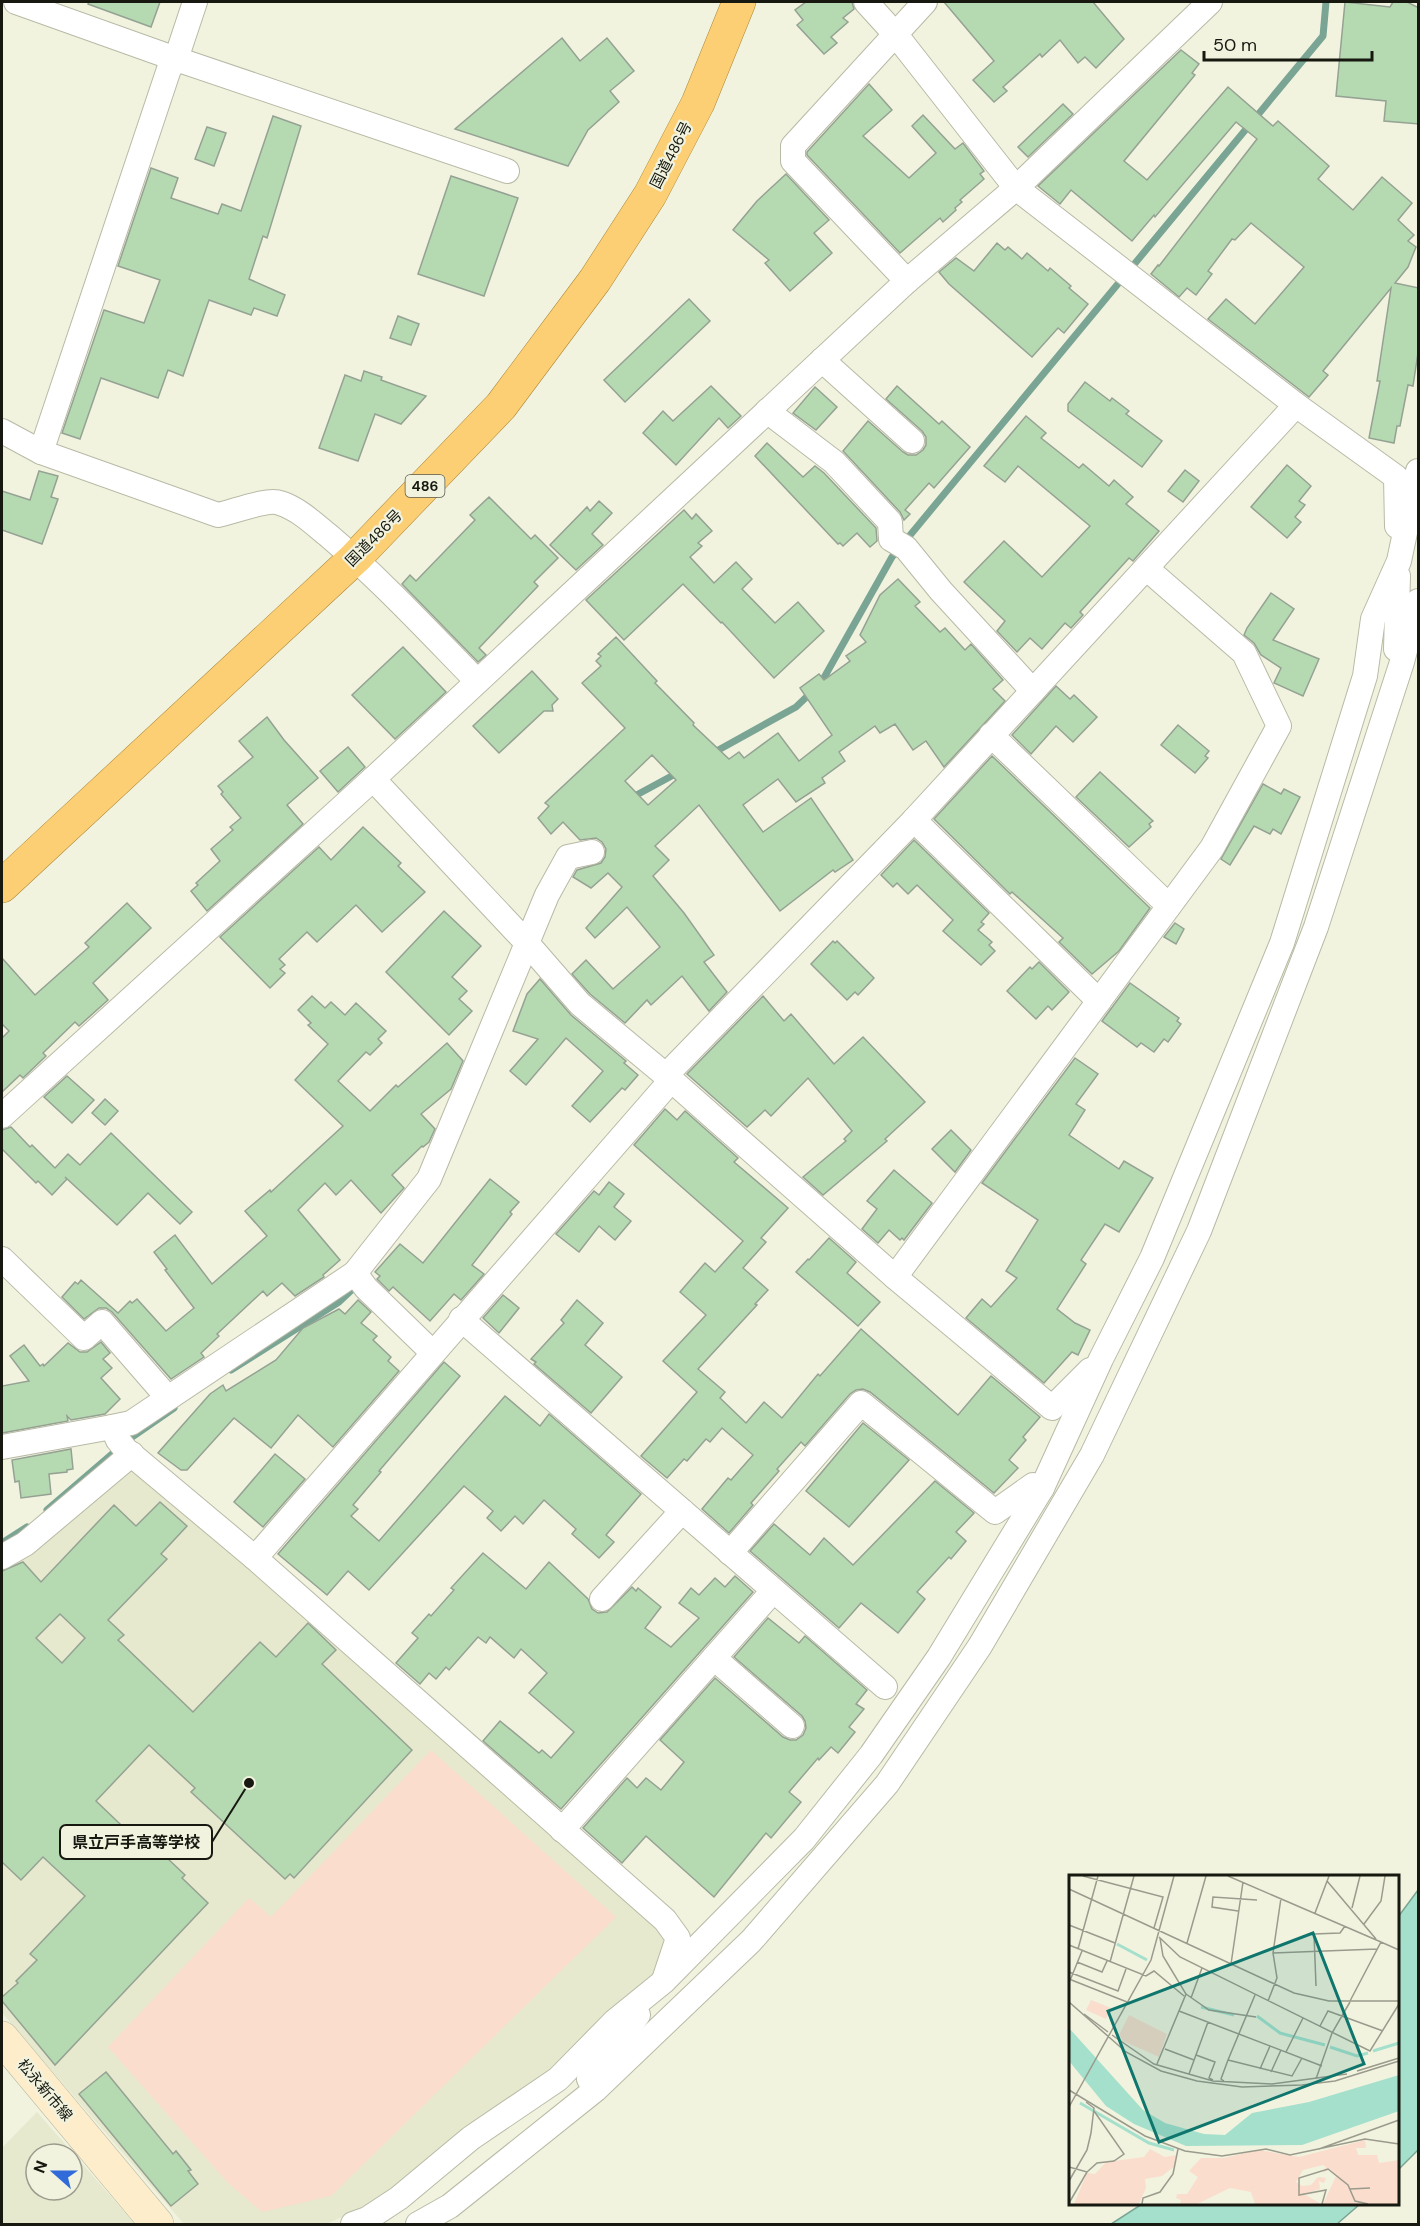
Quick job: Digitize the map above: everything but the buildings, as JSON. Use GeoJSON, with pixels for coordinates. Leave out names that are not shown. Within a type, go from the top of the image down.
{"type":"FeatureCollection","features":[{"type":"Feature","properties":{"kind":"highway","name":"国道486号"},"geometry":{"type":"LineString","coordinates":[[2,886],[355,558],[501,406],[595,280],[656,185],[698,103],[739,2]]}},
{"type":"Feature","properties":{"kind":"main road","name":"松永新市線"},"geometry":{"type":"LineString","coordinates":[[2,2038],[157,2224]]}},
{"type":"Feature","properties":{"kind":"street"},"geometry":{"type":"LineString","coordinates":[[16,2],[176,59],[507,171]]}},
{"type":"Feature","properties":{"kind":"street"},"geometry":{"type":"LineString","coordinates":[[41,452],[169,69],[176,59],[195,2]]}},
{"type":"Feature","properties":{"kind":"street"},"geometry":{"type":"LineString","coordinates":[[866,2],[896,35],[1016,188],[1296,405],[1396,477],[1399,561],[1396,650],[1402,662]]}},
{"type":"Feature","properties":{"kind":"street"},"geometry":{"type":"LineString","coordinates":[[907,281],[793,161],[793,146],[925,2]]}},
{"type":"Feature","properties":{"kind":"street"},"geometry":{"type":"LineString","coordinates":[[2,1116],[372,778],[907,281],[1016,188],[1210,2]]}},
{"type":"Feature","properties":{"kind":"street"},"geometry":{"type":"LineString","coordinates":[[822,360],[912,441]]}},
{"type":"Feature","properties":{"kind":"street"},"geometry":{"type":"LineString","coordinates":[[255,1558],[667,1084],[673,1068],[914,820],[1296,405]]}},
{"type":"Feature","properties":{"kind":"street"},"geometry":{"type":"LineString","coordinates":[[767,411],[834,462],[890,522],[899,543],[1033,691]]}},
{"type":"Feature","properties":{"kind":"street"},"geometry":{"type":"LineString","coordinates":[[2,431],[41,452],[218,514],[238,511],[260,503],[278,501],[299,511],[355,558],[477,681]]}},
{"type":"Feature","properties":{"kind":"street"},"geometry":{"type":"LineString","coordinates":[[353,2224],[367,2219],[399,2198],[471,2138],[558,2079],[615,2021],[663,1982],[804,1839],[871,1755],[939,1657],[1042,1488],[1101,1359],[1152,1258],[1282,943],[1365,676],[1373,620],[1399,561],[1419,471]]}},
{"type":"Feature","properties":{"kind":"street"},"geometry":{"type":"LineString","coordinates":[[895,1276],[1212,848],[1279,726],[1244,653],[1146,568]]}},
{"type":"Feature","properties":{"kind":"street"},"geometry":{"type":"LineString","coordinates":[[418,2224],[450,2206],[595,2090],[751,1941],[887,1784],[980,1646],[1092,1455],[1199,1232],[1316,927],[1402,662],[1419,601]]}},
{"type":"Feature","properties":{"kind":"street"},"geometry":{"type":"LineString","coordinates":[[991,735],[1169,906]]}},
{"type":"Feature","properties":{"kind":"street"},"geometry":{"type":"LineString","coordinates":[[372,778],[534,951],[580,1004],[669,1078],[895,1276],[1052,1408],[1101,1359]]}},
{"type":"Feature","properties":{"kind":"street"},"geometry":{"type":"LineString","coordinates":[[914,820],[1099,1001]]}},
{"type":"Feature","properties":{"kind":"street"},"geometry":{"type":"LineString","coordinates":[[2,1557],[25,1544],[122,1443],[131,1423],[360,1281],[429,1179],[534,951],[547,895],[568,857],[592,852]]}},
{"type":"Feature","properties":{"kind":"street"},"geometry":{"type":"LineString","coordinates":[[2,1259],[84,1338],[102,1322],[168,1398]]}},
{"type":"Feature","properties":{"kind":"street"},"geometry":{"type":"LineString","coordinates":[[360,1281],[432,1352]]}},
{"type":"Feature","properties":{"kind":"street"},"geometry":{"type":"LineString","coordinates":[[461,1319],[885,1687]]}},
{"type":"Feature","properties":{"kind":"street"},"geometry":{"type":"LineString","coordinates":[[730,1553],[861,1403],[995,1512],[1033,1485],[1042,1488]]}},
{"type":"Feature","properties":{"kind":"street"},"geometry":{"type":"LineString","coordinates":[[2,1447],[122,1443],[665,1920],[678,1938],[663,1982],[590,2079],[595,2090]]}},
{"type":"Feature","properties":{"kind":"street"},"geometry":{"type":"LineString","coordinates":[[602,1599],[682,1511]]}},
{"type":"Feature","properties":{"kind":"street"},"geometry":{"type":"LineString","coordinates":[[562,1830],[774,1591]]}},
{"type":"Feature","properties":{"kind":"street"},"geometry":{"type":"LineString","coordinates":[[714,1658],[792,1726]]}},
{"type":"Feature","properties":{"kind":"shaded area"},"geometry":{"type":"Polygon","coordinates":[[[131,1461],[664,1930],[663,1965],[559,2062],[386,2198],[326,2224],[184,2224],[2,2013],[2,1637],[26,1610],[2,1585],[2,1566],[131,1461]]]}},
{"type":"Feature","properties":{"kind":"shaded area"},"geometry":{"type":"Polygon","coordinates":[[[431,1750],[616,1917],[331,2196],[262,2212],[228,2183],[108,2047],[249,1898],[271,1917],[431,1750]]]}},
{"type":"Feature","properties":{"kind":"shaded area"},"geometry":{"type":"Polygon","coordinates":[[[37,2112],[63,2142],[24,2142],[24,2202],[84,2202],[84,2166],[135,2224],[2,2224],[2,2148],[37,2112]]]}},
{"type":"Feature","properties":{"kind":"water"},"geometry":{"type":"Polygon","coordinates":[[[1418,1890],[1418,2150],[1399,2169],[1399,1916],[1418,1890]]]}},
{"type":"Feature","properties":{"kind":"water"},"geometry":{"type":"Polygon","coordinates":[[[1140,2205],[1359,2205],[1337,2224],[1111,2224],[1140,2205]]]}},
{"type":"Feature","properties":{"kind":"waterway"},"geometry":{"type":"LineString","coordinates":[[713,753],[796,707],[821,683],[892,557],[1323,36],[1326,2]]}},
{"type":"Feature","properties":{"kind":"waterway"},"geometry":{"type":"LineString","coordinates":[[631,798],[679,772]]}},
{"type":"Feature","properties":{"kind":"waterway"},"geometry":{"type":"LineString","coordinates":[[231,1370],[339,1302],[358,1284]]}},
{"type":"Feature","properties":{"kind":"waterway"},"geometry":{"type":"LineString","coordinates":[[47,1510],[132,1437],[174,1408]]}},
{"type":"Feature","properties":{"kind":"waterway"},"geometry":{"type":"LineString","coordinates":[[2,1543],[27,1527]]}},
{"type":"Feature","properties":{"kind":"place","name":"県立戸手高等学校"},"geometry":{"type":"Point","coordinates":[249,1783]}}]}
